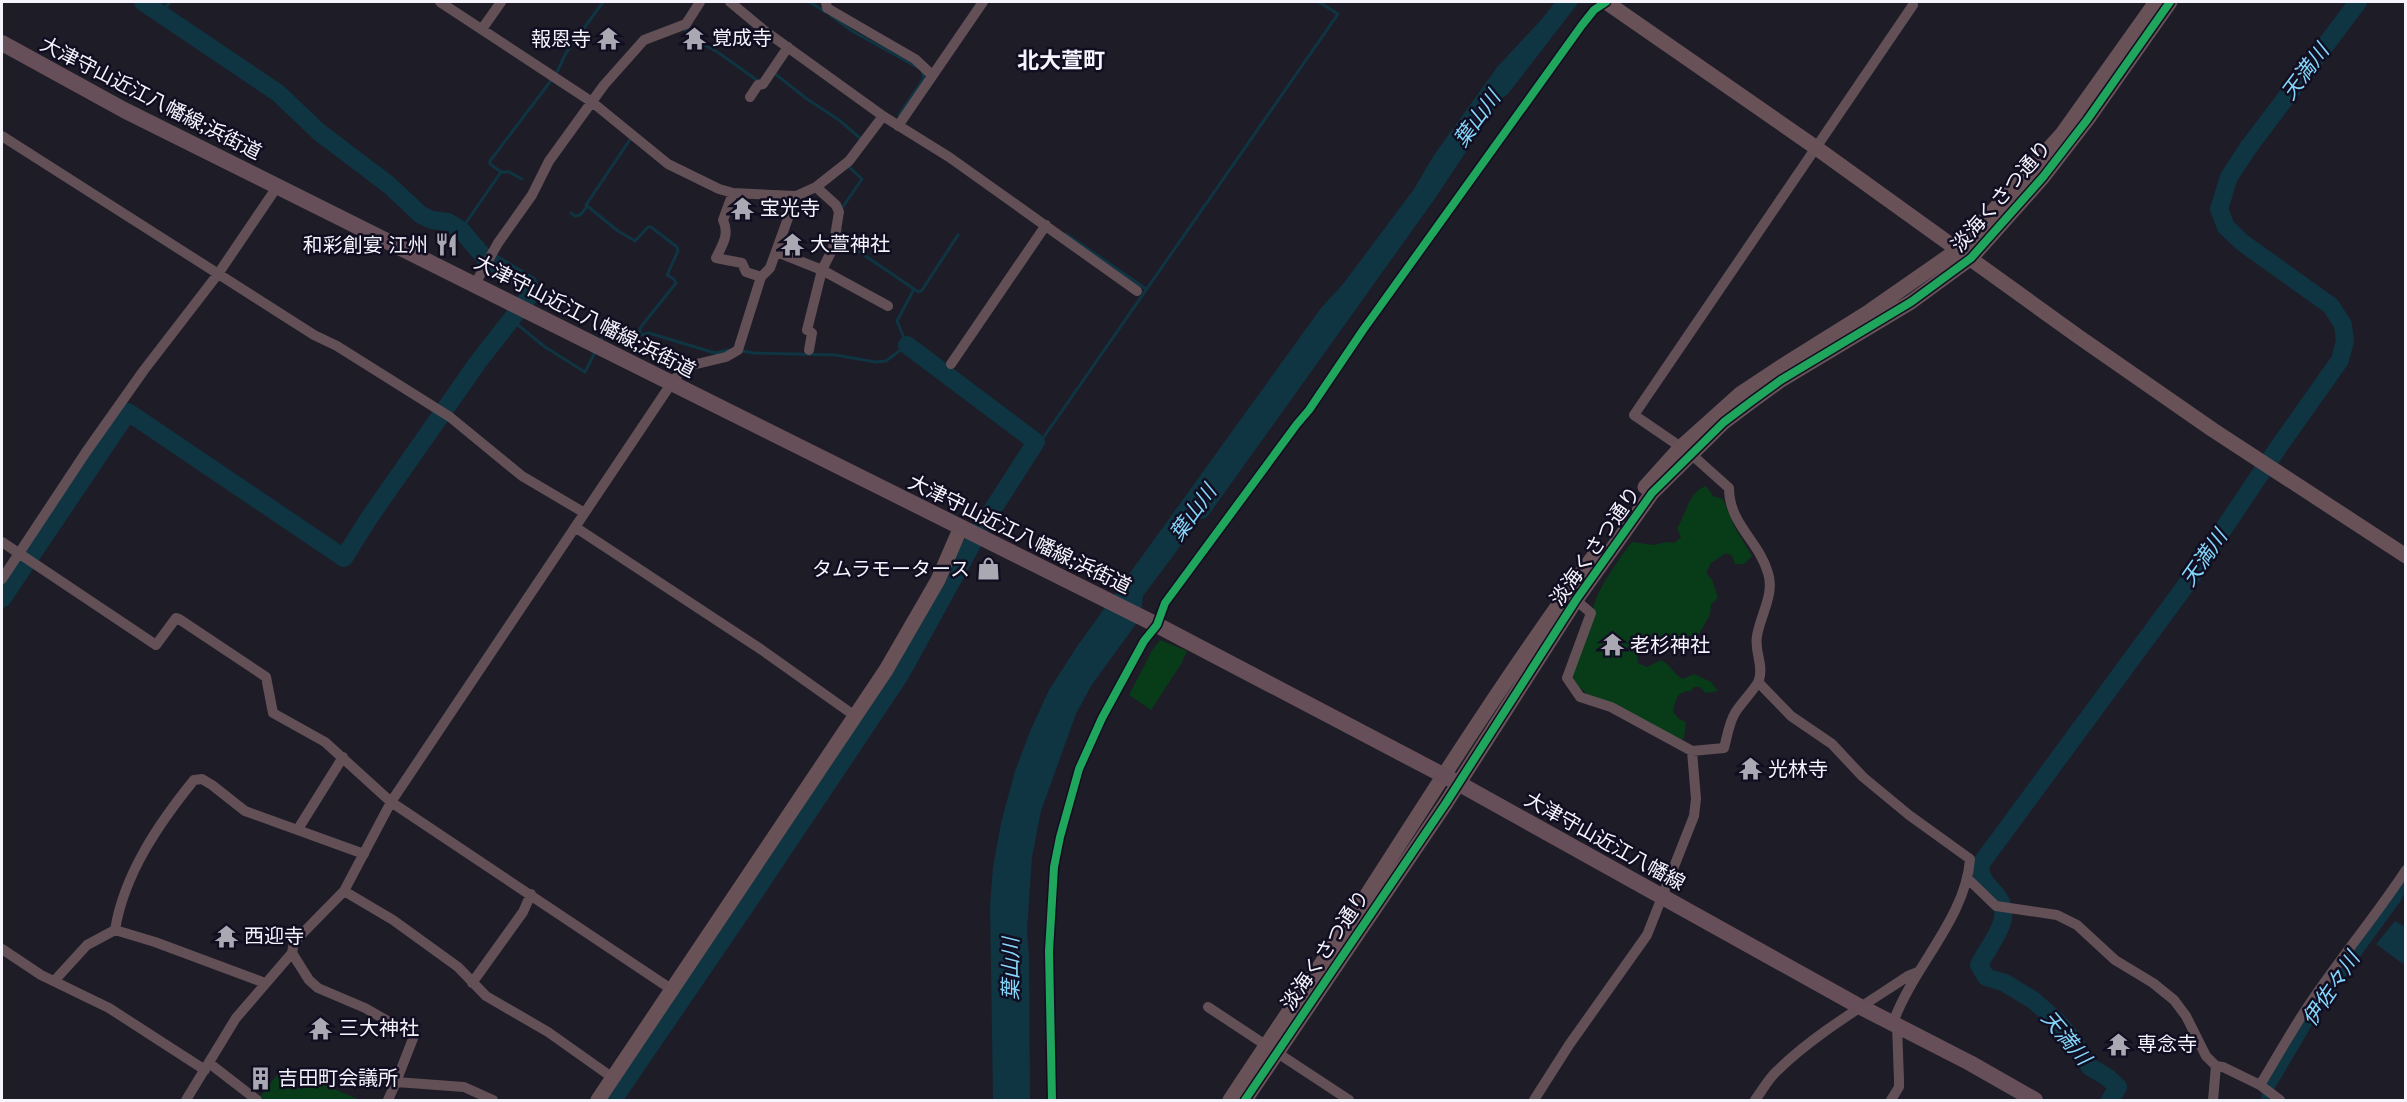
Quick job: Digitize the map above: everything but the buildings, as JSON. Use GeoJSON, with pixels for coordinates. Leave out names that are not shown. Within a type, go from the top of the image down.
{"type":"FeatureCollection","features":[{"type":"Feature","properties":{"kind":"main road","name":"大津守山近江八幡線;浜街道"},"geometry":{"type":"LineString","coordinates":[[2,43],[124,110],[1152,623]]}},
{"type":"Feature","properties":{"kind":"main road","name":"大津守山近江八幡線"},"geometry":{"type":"LineString","coordinates":[[1152,623],[1458,783],[2025,1098]]}},
{"type":"Feature","properties":{"kind":"street"},"geometry":{"type":"LineString","coordinates":[[440,2],[592,102],[668,164],[718,189],[733,193],[796,196],[816,188],[849,161],[882,116]]}},
{"type":"Feature","properties":{"kind":"street"},"geometry":{"type":"LineString","coordinates":[[482,29],[501,2]]}},
{"type":"Feature","properties":{"kind":"street"},"geometry":{"type":"LineString","coordinates":[[475,284],[498,243],[532,195],[549,161],[604,85],[644,40],[682,27],[700,2]]}},
{"type":"Feature","properties":{"kind":"street"},"geometry":{"type":"LineString","coordinates":[[730,2],[788,48],[882,116],[901,122],[1137,291]]}},
{"type":"Feature","properties":{"kind":"street"},"geometry":{"type":"LineString","coordinates":[[826,2],[826,8],[915,59],[932,75]]}},
{"type":"Feature","properties":{"kind":"street"},"geometry":{"type":"LineString","coordinates":[[901,122],[983,2]]}},
{"type":"Feature","properties":{"kind":"street"},"geometry":{"type":"LineString","coordinates":[[1606,2],[1815,147],[2079,337],[2265,465],[2406,556]]}},
{"type":"Feature","properties":{"kind":"street","name":"淡海くさつ通り"},"geometry":{"type":"LineString","coordinates":[[1965,254],[2062,134],[2156,2]]}},
{"type":"Feature","properties":{"kind":"street","name":"淡海くさつ通り"},"geometry":{"type":"LineString","coordinates":[[1245,1101],[1271,1049],[1443,776],[1571,596],[1641,492],[1686,451],[1740,394],[1928,272],[1965,254],[2043,177],[2087,120],[2170,2]]}},
{"type":"Feature","properties":{"kind":"street"},"geometry":{"type":"LineString","coordinates":[[1571,596],[1591,613],[1567,678],[1580,697],[1611,707],[1692,751],[1724,748],[1733,715],[1746,696],[1759,683],[1762,663],[1756,651],[1757,636],[1769,590],[1769,574],[1735,517],[1729,502],[1729,488],[1686,451],[1634,415],[1913,5]]}},
{"type":"Feature","properties":{"kind":"street"},"geometry":{"type":"LineString","coordinates":[[750,97],[758,85],[763,84],[788,48]]}},
{"type":"Feature","properties":{"kind":"street"},"geometry":{"type":"LineString","coordinates":[[2,136],[218,274],[450,417],[522,476],[583,512]]}},
{"type":"Feature","properties":{"kind":"street"},"geometry":{"type":"LineString","coordinates":[[2,579],[25,557],[144,370],[218,274],[278,187]]}},
{"type":"Feature","properties":{"kind":"street"},"geometry":{"type":"LineString","coordinates":[[809,350],[812,333],[807,330],[822,270],[833,248],[839,212],[836,206],[816,188]]}},
{"type":"Feature","properties":{"kind":"street"},"geometry":{"type":"LineString","coordinates":[[733,193],[723,220],[727,234],[716,258],[742,263],[746,272],[761,277]]}},
{"type":"Feature","properties":{"kind":"street"},"geometry":{"type":"LineString","coordinates":[[186,1101],[236,1018],[292,953],[294,942],[344,891],[391,802],[583,512],[671,384],[684,367],[726,357],[738,350],[761,277],[770,268],[777,252],[796,196]]}},
{"type":"Feature","properties":{"kind":"street"},"geometry":{"type":"LineString","coordinates":[[951,364],[1046,225]]}},
{"type":"Feature","properties":{"kind":"street"},"geometry":{"type":"LineString","coordinates":[[777,252],[822,270],[888,306]]}},
{"type":"Feature","properties":{"kind":"street"},"geometry":{"type":"LineString","coordinates":[[575,527],[753,644],[855,716]]}},
{"type":"Feature","properties":{"kind":"street"},"geometry":{"type":"LineString","coordinates":[[598,1101],[671,988],[886,670],[938,580],[971,532]]}},
{"type":"Feature","properties":{"kind":"street"},"geometry":{"type":"LineString","coordinates":[[2,542],[156,645],[176,618],[179,619],[266,677],[273,713],[325,742],[391,802],[671,988]]}},
{"type":"Feature","properties":{"kind":"street","name":"淡海くさつ通り"},"geometry":{"type":"LineString","coordinates":[[1230,1101],[1271,1049],[1458,783],[1571,596]]}},
{"type":"Feature","properties":{"kind":"street"},"geometry":{"type":"LineString","coordinates":[[1759,683],[1791,716],[1832,744],[1863,777],[1909,815],[1970,860],[1968,879],[1953,912],[1902,1000],[1895,1024],[1899,1087],[1891,1101]]}},
{"type":"Feature","properties":{"kind":"street"},"geometry":{"type":"LineString","coordinates":[[1534,1101],[1569,1045],[1647,935],[1694,816],[1696,799],[1692,751]]}},
{"type":"Feature","properties":{"kind":"street"},"geometry":{"type":"LineString","coordinates":[[298,829],[343,757]]}},
{"type":"Feature","properties":{"kind":"street"},"geometry":{"type":"LineString","coordinates":[[116,930],[126,891],[143,852],[172,807],[194,780],[202,780],[212,785],[245,811],[364,854]]}},
{"type":"Feature","properties":{"kind":"street"},"geometry":{"type":"LineString","coordinates":[[2261,1086],[2303,1014],[2406,870]]}},
{"type":"Feature","properties":{"kind":"street"},"geometry":{"type":"LineString","coordinates":[[1968,879],[2004,908],[2057,915],[2068,919],[2115,960],[2153,983],[2174,1000],[2186,1016],[2206,1056],[2216,1066],[2223,1067],[2261,1086],[2276,1098]]}},
{"type":"Feature","properties":{"kind":"street"},"geometry":{"type":"LineString","coordinates":[[344,891],[393,920],[458,967],[486,996],[548,1032],[613,1078]]}},
{"type":"Feature","properties":{"kind":"street"},"geometry":{"type":"LineString","coordinates":[[472,983],[523,912],[531,894]]}},
{"type":"Feature","properties":{"kind":"street"},"geometry":{"type":"LineString","coordinates":[[55,980],[87,945],[116,930],[265,983]]}},
{"type":"Feature","properties":{"kind":"street"},"geometry":{"type":"LineString","coordinates":[[2,949],[40,975],[55,980],[110,1008],[207,1066],[257,1101]]}},
{"type":"Feature","properties":{"kind":"street"},"geometry":{"type":"LineString","coordinates":[[292,953],[309,980],[318,988],[365,1008],[414,1036],[388,1101]]}},
{"type":"Feature","properties":{"kind":"street"},"geometry":{"type":"LineString","coordinates":[[1755,1101],[1776,1072],[1861,1007],[1908,976],[1918,972]]}},
{"type":"Feature","properties":{"kind":"street"},"geometry":{"type":"LineString","coordinates":[[1208,1007],[1349,1101]]}},
{"type":"Feature","properties":{"kind":"street"},"geometry":{"type":"LineString","coordinates":[[2213,1101],[2216,1066]]}},
{"type":"Feature","properties":{"kind":"street"},"geometry":{"type":"LineString","coordinates":[[396,1082],[464,1087],[493,1101]]}},
{"type":"Feature","properties":{"kind":"green space"},"geometry":{"type":"Polygon","coordinates":[[[1706,486],[1713,496],[1723,499],[1735,528],[1752,556],[1744,564],[1735,564],[1732,556],[1726,553],[1711,563],[1706,573],[1712,580],[1718,598],[1711,604],[1710,615],[1694,642],[1681,641],[1673,647],[1654,640],[1639,644],[1638,663],[1647,667],[1661,660],[1683,679],[1694,674],[1711,682],[1718,691],[1705,693],[1701,687],[1694,687],[1691,691],[1680,694],[1673,712],[1679,719],[1686,722],[1684,738],[1680,741],[1587,694],[1572,676],[1597,596],[1622,556],[1632,542],[1654,545],[1674,543],[1681,537],[1677,528],[1692,498],[1706,486]]]}},
{"type":"Feature","properties":{"kind":"green space"},"geometry":{"type":"Polygon","coordinates":[[[1160,640],[1187,651],[1151,710],[1129,695],[1160,640]]]}},
{"type":"Feature","properties":{"kind":"green space"},"geometry":{"type":"Polygon","coordinates":[[[283,1067],[360,1100],[265,1100],[260,1097],[283,1067]]]}},
{"type":"Feature","properties":{"kind":"water","name":"葉山川"},"geometry":{"type":"Polygon","coordinates":[[[1555,2],[1579,2],[1508,94],[1501,99],[1434,200],[1210,513],[1206,518],[1194,524],[1191,532],[1143,596],[1141,613],[1136,624],[1091,686],[1076,714],[1041,811],[1032,857],[1027,931],[1030,1100],[993,1100],[990,905],[993,867],[1001,823],[1015,771],[1049,690],[1078,645],[1321,308],[1343,284],[1414,189],[1434,155],[1498,66],[1555,2]]]}},
{"type":"Feature","properties":{"kind":"water","name":"伊佐々川"},"geometry":{"type":"Polygon","coordinates":[[[2405,874],[2405,892],[2400,902],[2321,1010],[2268,1100],[2261,1100],[2262,1091],[2317,999],[2405,874]]]}},
{"type":"Feature","properties":{"kind":"water"},"geometry":{"type":"Polygon","coordinates":[[[2395,921],[2405,927],[2403,964],[2376,944],[2395,921]]]}},
{"type":"Feature","properties":{"kind":"water"},"geometry":{"type":"Polygon","coordinates":[[[2119,1080],[2127,1086],[2117,1100],[2104,1100],[2119,1080]]]}},
{"type":"Feature","properties":{"kind":"waterway"},"geometry":{"type":"LineString","coordinates":[[2,599],[128,412],[344,558],[369,518],[478,362],[528,298],[529,284],[485,258],[461,230],[448,222],[432,220],[421,215],[389,185],[319,132],[278,93],[143,2]]}},
{"type":"Feature","properties":{"kind":"waterway"},"geometry":{"type":"LineString","coordinates":[[161,14],[170,2]]}},
{"type":"Feature","properties":{"kind":"waterway"},"geometry":{"type":"LineString","coordinates":[[461,230],[501,172],[490,164],[490,161],[556,74],[566,53],[603,2]]}},
{"type":"Feature","properties":{"kind":"waterway"},"geometry":{"type":"LineString","coordinates":[[810,2],[825,12]]}},
{"type":"Feature","properties":{"kind":"waterway"},"geometry":{"type":"LineString","coordinates":[[1036,442],[1041,441],[1338,14],[1319,2]]}},
{"type":"Feature","properties":{"kind":"waterway","name":"天満川"},"geometry":{"type":"LineString","coordinates":[[2110,1100],[2118,1087],[2090,1067],[2070,1036],[2056,1020],[2033,1000],[2005,983],[1986,977],[1979,965],[2003,920],[2001,902],[1983,878],[1980,865],[2183,589],[2340,360],[2345,341],[2343,325],[2331,306],[2243,243],[2226,227],[2219,209],[2229,177],[2248,148],[2358,2]]}},
{"type":"Feature","properties":{"kind":"waterway"},"geometry":{"type":"LineString","coordinates":[[830,15],[852,31],[917,67]]}},
{"type":"Feature","properties":{"kind":"waterway"},"geometry":{"type":"LineString","coordinates":[[689,26],[686,31],[687,35],[719,53],[758,81]]}},
{"type":"Feature","properties":{"kind":"waterway"},"geometry":{"type":"LineString","coordinates":[[900,119],[899,115],[924,78],[922,71]]}},
{"type":"Feature","properties":{"kind":"waterway"},"geometry":{"type":"LineString","coordinates":[[774,73],[839,120],[861,139]]}},
{"type":"Feature","properties":{"kind":"waterway"},"geometry":{"type":"LineString","coordinates":[[631,138],[586,205],[618,231],[635,241],[648,227],[651,227],[677,247],[678,251],[667,275],[676,283],[640,328],[640,335]]}},
{"type":"Feature","properties":{"kind":"waterway"},"geometry":{"type":"LineString","coordinates":[[842,208],[862,179],[847,165]]}},
{"type":"Feature","properties":{"kind":"waterway"},"geometry":{"type":"LineString","coordinates":[[502,172],[509,172],[522,179]]}},
{"type":"Feature","properties":{"kind":"waterway"},"geometry":{"type":"LineString","coordinates":[[571,213],[575,216],[580,215],[587,207]]}},
{"type":"Feature","properties":{"kind":"waterway"},"geometry":{"type":"LineString","coordinates":[[841,230],[842,240],[914,289]]}},
{"type":"Feature","properties":{"kind":"waterway"},"geometry":{"type":"LineString","coordinates":[[1066,234],[1146,289]]}},
{"type":"Feature","properties":{"kind":"waterway"},"geometry":{"type":"LineString","coordinates":[[741,351],[836,355],[875,362],[886,361],[907,345],[897,321],[914,289],[919,292],[922,290],[958,235]]}},
{"type":"Feature","properties":{"kind":"waterway"},"geometry":{"type":"LineString","coordinates":[[512,320],[545,347],[585,372],[596,350]]}},
{"type":"Feature","properties":{"kind":"waterway"},"geometry":{"type":"LineString","coordinates":[[600,342],[604,334],[633,337],[649,333],[715,353],[729,350]]}},
{"type":"Feature","properties":{"kind":"waterway"},"geometry":{"type":"LineString","coordinates":[[613,1100],[900,675],[982,526],[1036,442],[907,345]]}},
{"type":"Feature","properties":{"kind":"cycle path"},"geometry":{"type":"LineString","coordinates":[[1052,1100],[1049,951],[1054,867],[1079,769],[1102,718],[1144,641],[1157,625],[1165,603],[1309,410],[1363,330],[1582,25],[1594,10],[1606,2]]}},
{"type":"Feature","properties":{"kind":"cycle path"},"geometry":{"type":"LineString","coordinates":[[1245,1100],[1446,803],[1576,600],[1652,493],[1724,422],[1752,401],[1781,380],[1911,302],[1971,258],[2043,177],[2087,120],[2170,2]]}},
{"type":"Feature","properties":{"kind":"place","name":"覚成寺"},"geometry":{"type":"Point","coordinates":[694,38]}},
{"type":"Feature","properties":{"kind":"place","name":"報恩寺"},"geometry":{"type":"Point","coordinates":[609,39]}},
{"type":"Feature","properties":{"kind":"place","name":"宝光寺"},"geometry":{"type":"Point","coordinates":[742,208]}},
{"type":"Feature","properties":{"kind":"place","name":"大萱神社"},"geometry":{"type":"Point","coordinates":[792,244]}},
{"type":"Feature","properties":{"kind":"place","name":"和彩創宴 江州"},"geometry":{"type":"Point","coordinates":[446,245]}},
{"type":"Feature","properties":{"kind":"place","name":"タムラモータース"},"geometry":{"type":"Point","coordinates":[988,569]}},
{"type":"Feature","properties":{"kind":"place","name":"老杉神社"},"geometry":{"type":"Point","coordinates":[1612,645]}},
{"type":"Feature","properties":{"kind":"place","name":"光林寺"},"geometry":{"type":"Point","coordinates":[1750,769]}},
{"type":"Feature","properties":{"kind":"place","name":"西迎寺"},"geometry":{"type":"Point","coordinates":[226,936]}},
{"type":"Feature","properties":{"kind":"place","name":"三大神社"},"geometry":{"type":"Point","coordinates":[321,1028]}},
{"type":"Feature","properties":{"kind":"place","name":"専念寺"},"geometry":{"type":"Point","coordinates":[2119,1044]}},
{"type":"Feature","properties":{"kind":"place","name":"吉田町会議所"},"geometry":{"type":"Point","coordinates":[260,1078]}},
{"type":"Feature","properties":{"kind":"district","name":"北大萱町"},"geometry":{"type":"Point","coordinates":[1061,60]}}]}
